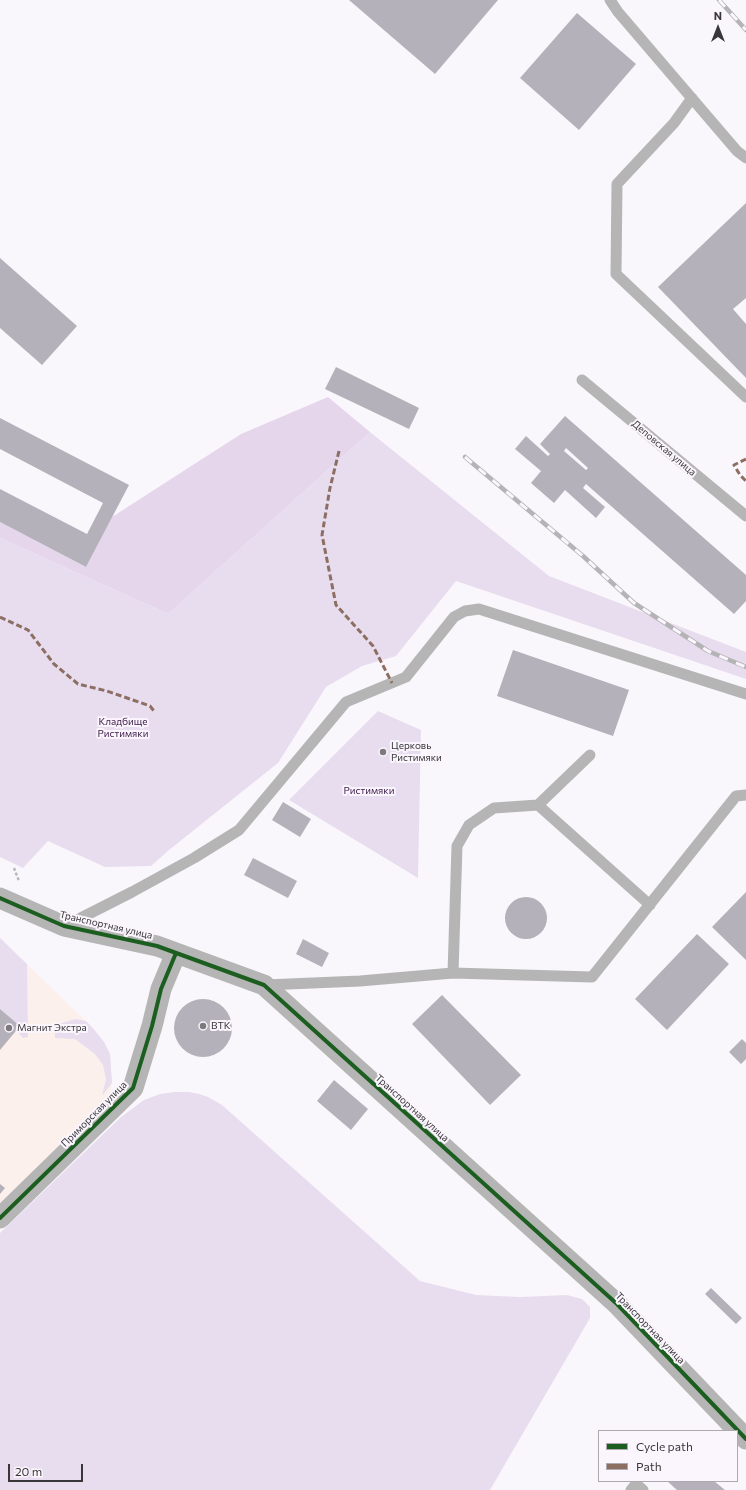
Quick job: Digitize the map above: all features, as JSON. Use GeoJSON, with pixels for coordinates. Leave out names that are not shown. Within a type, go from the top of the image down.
{"type":"FeatureCollection","features":[{"type":"Feature","properties":{"kind":"street","name":"Транспортная улица"},"geometry":{"type":"LineString","coordinates":[[0,898],[64,926],[157,946],[264,985],[617,1304],[737,1430]]}},
{"type":"Feature","properties":{"kind":"street","name":"Приморская улица"},"geometry":{"type":"LineString","coordinates":[[0,1218],[133,1088],[152,1026],[161,989],[176,953]]}},
{"type":"Feature","properties":{"kind":"street","name":"Транспортная улица"},"geometry":{"type":"LineString","coordinates":[[738,1431],[746,1439]]}},
{"type":"Feature","properties":{"kind":"lane"},"geometry":{"type":"LineString","coordinates":[[610,0],[618,12],[737,151],[746,158]]}},
{"type":"Feature","properties":{"kind":"lane"},"geometry":{"type":"LineString","coordinates":[[692,98],[674,123],[617,184],[616,274],[746,397]]}},
{"type":"Feature","properties":{"kind":"lane","name":"Деповская улица"},"geometry":{"type":"LineString","coordinates":[[582,380],[746,516]]}},
{"type":"Feature","properties":{"kind":"lane"},"geometry":{"type":"LineString","coordinates":[[64,926],[132,892],[194,858],[239,830],[346,702],[406,677],[454,617],[465,611],[479,609],[746,694]]}},
{"type":"Feature","properties":{"kind":"lane"},"geometry":{"type":"LineString","coordinates":[[453,973],[457,846],[468,826],[494,808],[538,805],[590,755]]}},
{"type":"Feature","properties":{"kind":"lane"},"geometry":{"type":"LineString","coordinates":[[264,985],[360,981],[453,973],[592,977],[736,796],[746,795]]}},
{"type":"Feature","properties":{"kind":"lane"},"geometry":{"type":"LineString","coordinates":[[538,805],[650,904]]}},
{"type":"Feature","properties":{"kind":"lane"},"geometry":{"type":"LineString","coordinates":[[631,1490],[636,1484],[643,1490]]}},
{"type":"Feature","properties":{"kind":"shaded area"},"geometry":{"type":"Polygon","coordinates":[[[328,397],[370,432],[168,614],[0,538],[0,522],[86,567],[112,517],[241,434],[328,397]]]}},
{"type":"Feature","properties":{"kind":"shaded area"},"geometry":{"type":"Polygon","coordinates":[[[0,938],[92,1027],[104,1042],[110,1054],[112,1083],[110,1095],[105,1106],[0,1206],[0,938]]]}},
{"type":"Feature","properties":{"kind":"green space","name":"Кладбище Ристимяки"},"geometry":{"type":"Polygon","coordinates":[[[370,432],[549,576],[746,652],[746,679],[456,581],[396,656],[362,666],[326,687],[278,763],[151,866],[105,867],[48,841],[23,868],[0,857],[0,538],[168,614],[370,432]]]}},
{"type":"Feature","properties":{"kind":"green space","name":"Ристимяки"},"geometry":{"type":"Polygon","coordinates":[[[378,711],[421,730],[418,878],[289,800],[378,711]]]}},
{"type":"Feature","properties":{"kind":"green space"},"geometry":{"type":"Polygon","coordinates":[[[0,938],[27,964],[28,1037],[23,1038],[17,1031],[20,1026],[0,1009],[0,938]]]}},
{"type":"Feature","properties":{"kind":"green space"},"geometry":{"type":"Polygon","coordinates":[[[75,1019],[86,1021],[92,1027],[104,1042],[110,1054],[112,1083],[102,1096],[106,1079],[103,1065],[95,1054],[75,1039],[55,1038],[55,1030],[59,1024],[75,1019]]]}},
{"type":"Feature","properties":{"kind":"green space"},"geometry":{"type":"Polygon","coordinates":[[[174,1092],[199,1094],[222,1105],[420,1281],[476,1295],[520,1297],[567,1295],[582,1299],[590,1307],[590,1318],[490,1490],[0,1490],[0,1233],[121,1117],[144,1100],[160,1094],[174,1092]]]}},
{"type":"Feature","properties":{"kind":"building"},"geometry":{"type":"Polygon","coordinates":[[[349,0],[498,0],[435,74],[349,0]]]}},
{"type":"Feature","properties":{"kind":"building"},"geometry":{"type":"Polygon","coordinates":[[[577,13],[636,64],[579,130],[520,78],[577,13]]]}},
{"type":"Feature","properties":{"kind":"building"},"geometry":{"type":"Polygon","coordinates":[[[746,203],[746,298],[733,309],[746,324],[746,378],[658,287],[746,203]]]}},
{"type":"Feature","properties":{"kind":"building"},"geometry":{"type":"Polygon","coordinates":[[[0,258],[77,326],[42,365],[0,328],[0,258]]]}},
{"type":"Feature","properties":{"kind":"building"},"geometry":{"type":"Polygon","coordinates":[[[336,367],[419,408],[409,429],[325,389],[336,367]]]}},
{"type":"Feature","properties":{"kind":"building"},"geometry":{"type":"Polygon","coordinates":[[[565,416],[746,575],[746,601],[734,614],[586,484],[583,488],[605,507],[596,518],[565,490],[554,503],[531,483],[541,471],[515,449],[526,436],[548,456],[550,454],[540,444],[565,416]],[[566,448],[564,451],[586,470],[588,468],[566,448]]]}},
{"type":"Feature","properties":{"kind":"building"},"geometry":{"type":"Polygon","coordinates":[[[0,418],[129,485],[86,567],[0,522],[0,489],[87,534],[103,503],[0,449],[0,418]]]}},
{"type":"Feature","properties":{"kind":"building"},"geometry":{"type":"Polygon","coordinates":[[[513,650],[629,690],[613,736],[497,696],[513,650]]]}},
{"type":"Feature","properties":{"kind":"building"},"geometry":{"type":"Polygon","coordinates":[[[283,802],[311,819],[300,837],[272,820],[283,802]]]}},
{"type":"Feature","properties":{"kind":"building"},"geometry":{"type":"Polygon","coordinates":[[[253,858],[297,881],[288,898],[244,875],[253,858]]]}},
{"type":"Feature","properties":{"kind":"building"},"geometry":{"type":"Polygon","coordinates":[[[746,892],[746,960],[712,927],[746,892]]]}},
{"type":"Feature","properties":{"kind":"building"},"geometry":{"type":"Polygon","coordinates":[[[522,897],[530,897],[541,903],[547,914],[547,922],[541,933],[530,939],[522,939],[511,933],[505,922],[505,914],[511,903],[522,897]]]}},
{"type":"Feature","properties":{"kind":"building"},"geometry":{"type":"Polygon","coordinates":[[[697,934],[729,964],[667,1030],[635,999],[697,934]]]}},
{"type":"Feature","properties":{"kind":"building"},"geometry":{"type":"Polygon","coordinates":[[[303,939],[329,953],[322,967],[296,954],[303,939]]]}},
{"type":"Feature","properties":{"kind":"building"},"geometry":{"type":"Polygon","coordinates":[[[442,995],[521,1075],[490,1105],[412,1024],[442,995]]]}},
{"type":"Feature","properties":{"kind":"building","name":"ВТК"},"geometry":{"type":"Polygon","coordinates":[[[197,999],[209,999],[224,1007],[232,1022],[232,1034],[224,1049],[209,1057],[197,1057],[182,1049],[174,1034],[174,1022],[182,1007],[197,999]]]}},
{"type":"Feature","properties":{"kind":"building","name":"Магнит Экстра"},"geometry":{"type":"Polygon","coordinates":[[[0,1009],[20,1026],[0,1050],[0,1009]]]}},
{"type":"Feature","properties":{"kind":"building"},"geometry":{"type":"Polygon","coordinates":[[[742,1039],[746,1043],[746,1059],[741,1064],[729,1052],[742,1039]]]}},
{"type":"Feature","properties":{"kind":"building"},"geometry":{"type":"Polygon","coordinates":[[[334,1080],[368,1109],[351,1130],[317,1101],[334,1080]]]}},
{"type":"Feature","properties":{"kind":"building"},"geometry":{"type":"Polygon","coordinates":[[[0,1184],[5,1188],[0,1194],[0,1184]]]}},
{"type":"Feature","properties":{"kind":"building"},"geometry":{"type":"Polygon","coordinates":[[[711,1288],[742,1318],[736,1324],[705,1294],[711,1288]]]}},
{"type":"Feature","properties":{"kind":"building"},"geometry":{"type":"Polygon","coordinates":[[[668,1482],[715,1482],[725,1490],[677,1490],[668,1482]]]}},
{"type":"Feature","properties":{"kind":"railway"},"geometry":{"type":"LineString","coordinates":[[719,0],[746,30]]}},
{"type":"Feature","properties":{"kind":"railway"},"geometry":{"type":"LineString","coordinates":[[465,457],[583,556],[634,603],[708,651],[746,667]]}},
{"type":"Feature","properties":{"kind":"marked path"},"geometry":{"type":"LineString","coordinates":[[339,451],[330,488],[322,535],[336,605],[373,646],[392,683]]}},
{"type":"Feature","properties":{"kind":"marked path"},"geometry":{"type":"LineString","coordinates":[[746,459],[734,465],[746,481]]}},
{"type":"Feature","properties":{"kind":"marked path"},"geometry":{"type":"LineString","coordinates":[[0,617],[28,630],[54,664],[78,684],[107,691],[150,706],[154,711]]}},
{"type":"Feature","properties":{"kind":"cycle path"},"geometry":{"type":"LineString","coordinates":[[0,898],[64,926],[157,946],[264,985],[617,1304],[737,1430]]}},
{"type":"Feature","properties":{"kind":"cycle path"},"geometry":{"type":"LineString","coordinates":[[0,1218],[133,1088],[152,1026],[161,989],[176,953]]}},
{"type":"Feature","properties":{"kind":"cycle path"},"geometry":{"type":"LineString","coordinates":[[738,1431],[746,1439]]}},
{"type":"Feature","properties":{"kind":"place","name":"Церковь Ристимяки"},"geometry":{"type":"Point","coordinates":[383,752]}},
{"type":"Feature","properties":{"kind":"place","name":"ВТК"},"geometry":{"type":"Point","coordinates":[203,1026]}},
{"type":"Feature","properties":{"kind":"place","name":"Магнит Экстра"},"geometry":{"type":"Point","coordinates":[9,1028]}}]}
